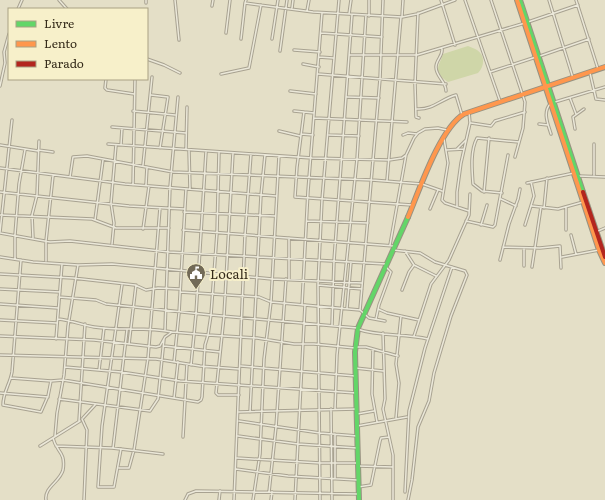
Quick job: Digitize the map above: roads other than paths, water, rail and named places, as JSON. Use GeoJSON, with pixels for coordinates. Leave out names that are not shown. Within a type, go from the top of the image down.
{"type":"FeatureCollection","features":[{"type":"Feature","properties":{"kind":"street"},"geometry":{"type":"LineString","coordinates":[[59,0],[66,8]]}},
{"type":"Feature","properties":{"kind":"street"},"geometry":{"type":"LineString","coordinates":[[174,0],[179,40]]}},
{"type":"Feature","properties":{"kind":"street"},"geometry":{"type":"LineString","coordinates":[[212,6],[213,0]]}},
{"type":"Feature","properties":{"kind":"street"},"geometry":{"type":"LineString","coordinates":[[226,33],[230,0]]}},
{"type":"Feature","properties":{"kind":"street"},"geometry":{"type":"LineString","coordinates":[[241,39],[246,0]]}},
{"type":"Feature","properties":{"kind":"street"},"geometry":{"type":"LineString","coordinates":[[221,74],[249,68],[261,5],[260,0]]}},
{"type":"Feature","properties":{"kind":"street"},"geometry":{"type":"LineString","coordinates":[[272,39],[278,0]]}},
{"type":"Feature","properties":{"kind":"street"},"geometry":{"type":"LineString","coordinates":[[280,51],[288,0]]}},
{"type":"Feature","properties":{"kind":"street"},"geometry":{"type":"LineString","coordinates":[[292,9],[293,0]]}},
{"type":"Feature","properties":{"kind":"street"},"geometry":{"type":"LineString","coordinates":[[307,11],[309,0]]}},
{"type":"Feature","properties":{"kind":"street"},"geometry":{"type":"LineString","coordinates":[[320,500],[318,280],[322,200],[339,0]]}},
{"type":"Feature","properties":{"kind":"street"},"geometry":{"type":"LineString","coordinates":[[349,14],[351,0]]}},
{"type":"Feature","properties":{"kind":"street"},"geometry":{"type":"LineString","coordinates":[[335,409],[336,375],[357,159],[365,36],[369,0]]}},
{"type":"Feature","properties":{"kind":"street"},"geometry":{"type":"LineString","coordinates":[[362,312],[362,284],[379,98],[383,0]]}},
{"type":"Feature","properties":{"kind":"street"},"geometry":{"type":"LineString","coordinates":[[387,181],[403,0]]}},
{"type":"Feature","properties":{"kind":"street"},"geometry":{"type":"LineString","coordinates":[[441,0],[455,45]]}},
{"type":"Feature","properties":{"kind":"street"},"geometry":{"type":"LineString","coordinates":[[245,3],[338,14],[402,17],[455,0]]}},
{"type":"Feature","properties":{"kind":"street"},"geometry":{"type":"LineString","coordinates":[[465,0],[500,101]]}},
{"type":"Feature","properties":{"kind":"street"},"geometry":{"type":"LineString","coordinates":[[491,0],[522,94],[525,112],[515,157]]}},
{"type":"Feature","properties":{"kind":"street"},"geometry":{"type":"LineString","coordinates":[[517,0],[526,23]]}},
{"type":"Feature","properties":{"kind":"street"},"geometry":{"type":"LineString","coordinates":[[520,0],[552,103],[605,257]]}},
{"type":"Feature","properties":{"kind":"street"},"geometry":{"type":"LineString","coordinates":[[548,0],[573,78]]}},
{"type":"Feature","properties":{"kind":"street"},"geometry":{"type":"LineString","coordinates":[[576,0],[598,68]]}},
{"type":"Feature","properties":{"kind":"street"},"geometry":{"type":"LineString","coordinates":[[350,55],[417,55],[501,31],[578,5]]}},
{"type":"Feature","properties":{"kind":"street"},"geometry":{"type":"LineString","coordinates":[[302,305],[309,177],[312,158],[322,12]]}},
{"type":"Feature","properties":{"kind":"street"},"geometry":{"type":"LineString","coordinates":[[418,13],[415,80],[416,117],[419,118]]}},
{"type":"Feature","properties":{"kind":"street"},"geometry":{"type":"LineString","coordinates":[[332,326],[334,307],[334,261],[346,119],[352,14]]}},
{"type":"Feature","properties":{"kind":"street"},"geometry":{"type":"LineString","coordinates":[[321,34],[382,37]]}},
{"type":"Feature","properties":{"kind":"street"},"geometry":{"type":"LineString","coordinates":[[0,86],[5,63],[4,52],[8,38]]}},
{"type":"Feature","properties":{"kind":"street"},"geometry":{"type":"LineString","coordinates":[[489,72],[589,39]]}},
{"type":"Feature","properties":{"kind":"street"},"geometry":{"type":"LineString","coordinates":[[442,49],[436,69],[439,76],[446,84],[446,91]]}},
{"type":"Feature","properties":{"kind":"street"},"geometry":{"type":"LineString","coordinates":[[294,50],[320,52]]}},
{"type":"Feature","properties":{"kind":"street"},"geometry":{"type":"LineString","coordinates":[[319,57],[334,58]]}},
{"type":"Feature","properties":{"kind":"street"},"geometry":{"type":"LineString","coordinates":[[148,59],[180,73]]}},
{"type":"Feature","properties":{"kind":"street"},"geometry":{"type":"LineString","coordinates":[[303,64],[319,67]]}},
{"type":"Feature","properties":{"kind":"street"},"geometry":{"type":"LineString","coordinates":[[358,500],[355,347],[358,328],[362,312],[443,137],[456,118],[462,115],[500,101],[590,73],[598,68],[605,67]]}},
{"type":"Feature","properties":{"kind":"street"},"geometry":{"type":"LineString","coordinates":[[590,73],[596,100],[605,100]]}},
{"type":"Feature","properties":{"kind":"street"},"geometry":{"type":"LineString","coordinates":[[318,74],[415,80],[446,84]]}},
{"type":"Feature","properties":{"kind":"street"},"geometry":{"type":"LineString","coordinates":[[143,165],[148,130],[152,77]]}},
{"type":"Feature","properties":{"kind":"street"},"geometry":{"type":"LineString","coordinates":[[106,80],[105,87],[107,90],[134,94]]}},
{"type":"Feature","properties":{"kind":"street"},"geometry":{"type":"LineString","coordinates":[[133,185],[133,112],[135,80]]}},
{"type":"Feature","properties":{"kind":"street"},"geometry":{"type":"LineString","coordinates":[[551,134],[548,125],[547,109],[552,103],[605,87]]}},
{"type":"Feature","properties":{"kind":"street"},"geometry":{"type":"LineString","coordinates":[[290,91],[316,94]]}},
{"type":"Feature","properties":{"kind":"street"},"geometry":{"type":"LineString","coordinates":[[151,95],[168,97],[160,148]]}},
{"type":"Feature","properties":{"kind":"street"},"geometry":{"type":"LineString","coordinates":[[417,110],[433,107],[456,95],[462,115]]}},
{"type":"Feature","properties":{"kind":"street"},"geometry":{"type":"LineString","coordinates":[[165,330],[171,208],[170,187],[178,97]]}},
{"type":"Feature","properties":{"kind":"street"},"geometry":{"type":"LineString","coordinates":[[347,97],[379,98]]}},
{"type":"Feature","properties":{"kind":"street"},"geometry":{"type":"LineString","coordinates":[[570,98],[576,114]]}},
{"type":"Feature","properties":{"kind":"street"},"geometry":{"type":"LineString","coordinates":[[186,150],[188,107]]}},
{"type":"Feature","properties":{"kind":"street"},"geometry":{"type":"LineString","coordinates":[[575,129],[572,119],[576,114],[584,109]]}},
{"type":"Feature","properties":{"kind":"street"},"geometry":{"type":"LineString","coordinates":[[294,111],[314,113]]}},
{"type":"Feature","properties":{"kind":"street"},"geometry":{"type":"LineString","coordinates":[[133,112],[176,115]]}},
{"type":"Feature","properties":{"kind":"street"},"geometry":{"type":"LineString","coordinates":[[304,112],[300,135],[295,197],[308,200],[412,205]]}},
{"type":"Feature","properties":{"kind":"street"},"geometry":{"type":"LineString","coordinates":[[457,206],[457,192],[470,123],[469,112]]}},
{"type":"Feature","properties":{"kind":"street"},"geometry":{"type":"LineString","coordinates":[[470,123],[491,126],[494,121],[525,112]]}},
{"type":"Feature","properties":{"kind":"street"},"geometry":{"type":"LineString","coordinates":[[314,118],[407,122]]}},
{"type":"Feature","properties":{"kind":"street"},"geometry":{"type":"LineString","coordinates":[[12,120],[0,233],[46,241],[62,242],[67,240],[169,252],[216,253],[304,260],[364,262],[385,265],[391,272],[376,319]]}},
{"type":"Feature","properties":{"kind":"street"},"geometry":{"type":"LineString","coordinates":[[539,124],[548,125]]}},
{"type":"Feature","properties":{"kind":"street"},"geometry":{"type":"LineString","coordinates":[[112,127],[186,133]]}},
{"type":"Feature","properties":{"kind":"street"},"geometry":{"type":"LineString","coordinates":[[121,146],[122,128]]}},
{"type":"Feature","properties":{"kind":"street"},"geometry":{"type":"LineString","coordinates":[[392,247],[406,155],[417,134],[425,129],[438,128],[447,130]]}},
{"type":"Feature","properties":{"kind":"street"},"geometry":{"type":"LineString","coordinates":[[279,131],[300,135],[313,135]]}},
{"type":"Feature","properties":{"kind":"street"},"geometry":{"type":"LineString","coordinates":[[403,136],[408,133],[417,134]]}},
{"type":"Feature","properties":{"kind":"street"},"geometry":{"type":"LineString","coordinates":[[328,135],[359,136]]}},
{"type":"Feature","properties":{"kind":"street"},"geometry":{"type":"LineString","coordinates":[[443,137],[448,166],[441,197],[443,202],[470,211]]}},
{"type":"Feature","properties":{"kind":"street"},"geometry":{"type":"LineString","coordinates":[[502,193],[484,192],[473,184],[472,157],[477,139],[489,138],[519,142]]}},
{"type":"Feature","properties":{"kind":"street"},"geometry":{"type":"LineString","coordinates":[[484,192],[489,138]]}},
{"type":"Feature","properties":{"kind":"street"},"geometry":{"type":"LineString","coordinates":[[33,239],[32,218],[37,195],[39,140]]}},
{"type":"Feature","properties":{"kind":"street"},"geometry":{"type":"LineString","coordinates":[[457,149],[466,140]]}},
{"type":"Feature","properties":{"kind":"street"},"geometry":{"type":"LineString","coordinates":[[108,144],[298,158],[389,160],[402,158],[406,155]]}},
{"type":"Feature","properties":{"kind":"street"},"geometry":{"type":"LineString","coordinates":[[594,144],[594,175]]}},
{"type":"Feature","properties":{"kind":"street"},"geometry":{"type":"LineString","coordinates":[[0,145],[26,150],[53,152]]}},
{"type":"Feature","properties":{"kind":"street"},"geometry":{"type":"LineString","coordinates":[[112,245],[114,228],[111,203],[116,145]]}},
{"type":"Feature","properties":{"kind":"street"},"geometry":{"type":"LineString","coordinates":[[446,150],[465,149]]}},
{"type":"Feature","properties":{"kind":"street"},"geometry":{"type":"LineString","coordinates":[[15,259],[15,236],[19,194],[26,150]]}},
{"type":"Feature","properties":{"kind":"street"},"geometry":{"type":"LineString","coordinates":[[190,150],[190,189]]}},
{"type":"Feature","properties":{"kind":"street"},"geometry":{"type":"LineString","coordinates":[[191,365],[198,292],[206,152]]}},
{"type":"Feature","properties":{"kind":"street"},"geometry":{"type":"LineString","coordinates":[[11,378],[51,381],[63,380],[200,402],[202,397],[205,351],[213,293],[217,233],[219,152]]}},
{"type":"Feature","properties":{"kind":"street"},"geometry":{"type":"LineString","coordinates":[[233,153],[224,316],[216,382],[217,394],[239,395]]}},
{"type":"Feature","properties":{"kind":"street"},"geometry":{"type":"LineString","coordinates":[[234,500],[239,421],[244,255],[247,194],[251,154]]}},
{"type":"Feature","properties":{"kind":"street"},"geometry":{"type":"LineString","coordinates":[[250,412],[254,367],[254,319],[260,236],[261,195],[265,155]]}},
{"type":"Feature","properties":{"kind":"street"},"geometry":{"type":"LineString","coordinates":[[70,177],[71,164],[74,156],[87,156],[115,162],[143,165],[172,172],[218,172],[402,182],[422,184],[442,191]]}},
{"type":"Feature","properties":{"kind":"street"},"geometry":{"type":"LineString","coordinates":[[253,500],[260,458],[266,339],[271,302],[279,156]]}},
{"type":"Feature","properties":{"kind":"street"},"geometry":{"type":"LineString","coordinates":[[466,221],[481,226],[494,226],[501,199],[508,156]]}},
{"type":"Feature","properties":{"kind":"street"},"geometry":{"type":"LineString","coordinates":[[95,220],[96,202],[103,160]]}},
{"type":"Feature","properties":{"kind":"street"},"geometry":{"type":"LineString","coordinates":[[143,229],[147,207],[147,167]]}},
{"type":"Feature","properties":{"kind":"street"},"geometry":{"type":"LineString","coordinates":[[0,168],[113,183],[170,187],[204,192],[276,196]]}},
{"type":"Feature","properties":{"kind":"street"},"geometry":{"type":"LineString","coordinates":[[576,175],[583,202],[602,249],[605,263]]}},
{"type":"Feature","properties":{"kind":"street"},"geometry":{"type":"LineString","coordinates":[[527,183],[547,178],[576,175],[605,176]]}},
{"type":"Feature","properties":{"kind":"street"},"geometry":{"type":"LineString","coordinates":[[46,262],[46,241],[53,176]]}},
{"type":"Feature","properties":{"kind":"street"},"geometry":{"type":"LineString","coordinates":[[544,208],[547,178]]}},
{"type":"Feature","properties":{"kind":"street"},"geometry":{"type":"LineString","coordinates":[[525,225],[534,196],[531,182]]}},
{"type":"Feature","properties":{"kind":"street"},"geometry":{"type":"LineString","coordinates":[[174,362],[179,312],[186,189]]}},
{"type":"Feature","properties":{"kind":"street"},"geometry":{"type":"LineString","coordinates":[[500,260],[520,189]]}},
{"type":"Feature","properties":{"kind":"street"},"geometry":{"type":"LineString","coordinates":[[430,209],[438,190]]}},
{"type":"Feature","properties":{"kind":"street"},"geometry":{"type":"LineString","coordinates":[[0,192],[147,207],[171,208],[184,211],[275,216]]}},
{"type":"Feature","properties":{"kind":"street"},"geometry":{"type":"LineString","coordinates":[[414,336],[429,288],[436,276],[446,264],[470,211],[470,194]]}},
{"type":"Feature","properties":{"kind":"street"},"geometry":{"type":"LineString","coordinates":[[501,199],[516,206]]}},
{"type":"Feature","properties":{"kind":"street"},"geometry":{"type":"LineString","coordinates":[[532,206],[541,208],[566,208],[583,202]]}},
{"type":"Feature","properties":{"kind":"street"},"geometry":{"type":"LineString","coordinates":[[481,226],[487,205]]}},
{"type":"Feature","properties":{"kind":"street"},"geometry":{"type":"LineString","coordinates":[[119,468],[129,468],[134,450],[144,376],[148,358],[155,288],[160,208]]}},
{"type":"Feature","properties":{"kind":"street"},"geometry":{"type":"LineString","coordinates":[[532,267],[541,208]]}},
{"type":"Feature","properties":{"kind":"street"},"geometry":{"type":"LineString","coordinates":[[566,208],[566,230]]}},
{"type":"Feature","properties":{"kind":"street"},"geometry":{"type":"LineString","coordinates":[[1,215],[49,219],[59,217],[95,220],[114,228],[169,228]]}},
{"type":"Feature","properties":{"kind":"street"},"geometry":{"type":"LineString","coordinates":[[307,221],[368,223]]}},
{"type":"Feature","properties":{"kind":"street"},"geometry":{"type":"LineString","coordinates":[[596,232],[605,228]]}},
{"type":"Feature","properties":{"kind":"street"},"geometry":{"type":"LineString","coordinates":[[183,230],[366,242],[423,254],[435,262],[446,264],[465,271],[468,275],[451,316],[434,373],[429,401],[418,427],[412,480],[408,500]]}},
{"type":"Feature","properties":{"kind":"street"},"geometry":{"type":"LineString","coordinates":[[571,235],[576,254]]}},
{"type":"Feature","properties":{"kind":"street"},"geometry":{"type":"LineString","coordinates":[[289,238],[289,279]]}},
{"type":"Feature","properties":{"kind":"street"},"geometry":{"type":"LineString","coordinates":[[503,247],[534,248],[560,246],[562,256],[561,268]]}},
{"type":"Feature","properties":{"kind":"street"},"geometry":{"type":"LineString","coordinates":[[524,248],[524,266]]}},
{"type":"Feature","properties":{"kind":"street"},"geometry":{"type":"LineString","coordinates":[[562,256],[602,249]]}},
{"type":"Feature","properties":{"kind":"street"},"geometry":{"type":"LineString","coordinates":[[405,251],[414,265],[436,276]]}},
{"type":"Feature","properties":{"kind":"street"},"geometry":{"type":"LineString","coordinates":[[0,257],[62,264],[112,264],[272,279],[318,280],[362,284]]}},
{"type":"Feature","properties":{"kind":"street"},"geometry":{"type":"LineString","coordinates":[[21,260],[11,378],[4,393],[3,403],[5,406],[39,412],[43,410],[48,397],[51,381]]}},
{"type":"Feature","properties":{"kind":"street"},"geometry":{"type":"LineString","coordinates":[[347,309],[351,262]]}},
{"type":"Feature","properties":{"kind":"street"},"geometry":{"type":"LineString","coordinates":[[56,339],[62,264]]}},
{"type":"Feature","properties":{"kind":"street"},"geometry":{"type":"LineString","coordinates":[[56,436],[59,399],[65,367],[69,320],[78,265]]}},
{"type":"Feature","properties":{"kind":"street"},"geometry":{"type":"LineString","coordinates":[[402,290],[409,272],[414,265]]}},
{"type":"Feature","properties":{"kind":"street"},"geometry":{"type":"LineString","coordinates":[[405,492],[407,417],[428,339],[452,267]]}},
{"type":"Feature","properties":{"kind":"street"},"geometry":{"type":"LineString","coordinates":[[0,274],[75,279],[136,286],[146,290],[167,288],[180,291],[256,296],[271,302],[343,308],[362,312],[376,319],[385,320]]}},
{"type":"Feature","properties":{"kind":"street"},"geometry":{"type":"LineString","coordinates":[[271,500],[271,474],[276,427],[286,279]]}},
{"type":"Feature","properties":{"kind":"street"},"geometry":{"type":"LineString","coordinates":[[121,448],[119,468],[114,487],[98,487],[102,426],[122,285]]}},
{"type":"Feature","properties":{"kind":"street"},"geometry":{"type":"LineString","coordinates":[[318,285],[362,289]]}},
{"type":"Feature","properties":{"kind":"street"},"geometry":{"type":"LineString","coordinates":[[129,344],[136,286]]}},
{"type":"Feature","properties":{"kind":"street"},"geometry":{"type":"LineString","coordinates":[[0,289],[60,292]]}},
{"type":"Feature","properties":{"kind":"street"},"geometry":{"type":"LineString","coordinates":[[59,297],[72,297],[96,300],[106,304],[196,314],[341,326],[428,339]]}},
{"type":"Feature","properties":{"kind":"street"},"geometry":{"type":"LineString","coordinates":[[0,304],[58,308]]}},
{"type":"Feature","properties":{"kind":"street"},"geometry":{"type":"LineString","coordinates":[[295,500],[298,461],[299,388],[305,305]]}},
{"type":"Feature","properties":{"kind":"street"},"geometry":{"type":"LineString","coordinates":[[378,309],[419,320]]}},
{"type":"Feature","properties":{"kind":"street"},"geometry":{"type":"LineString","coordinates":[[396,418],[399,383],[396,368],[401,316]]}},
{"type":"Feature","properties":{"kind":"street"},"geometry":{"type":"LineString","coordinates":[[58,319],[104,328],[127,330],[150,328],[172,332],[266,339],[294,344],[319,344],[374,349],[398,356]]}},
{"type":"Feature","properties":{"kind":"street"},"geometry":{"type":"LineString","coordinates":[[0,320],[57,323]]}},
{"type":"Feature","properties":{"kind":"street"},"geometry":{"type":"LineString","coordinates":[[79,421],[85,324]]}},
{"type":"Feature","properties":{"kind":"street"},"geometry":{"type":"LineString","coordinates":[[99,370],[104,328]]}},
{"type":"Feature","properties":{"kind":"street"},"geometry":{"type":"LineString","coordinates":[[113,448],[127,330]]}},
{"type":"Feature","properties":{"kind":"street"},"geometry":{"type":"LineString","coordinates":[[0,336],[102,341],[160,346],[165,337],[172,332]]}},
{"type":"Feature","properties":{"kind":"street"},"geometry":{"type":"LineString","coordinates":[[383,333],[385,399],[383,408],[393,467],[393,500]]}},
{"type":"Feature","properties":{"kind":"street"},"geometry":{"type":"LineString","coordinates":[[59,399],[94,405],[106,404],[147,411],[152,409],[158,395],[165,337]]}},
{"type":"Feature","properties":{"kind":"street"},"geometry":{"type":"LineString","coordinates":[[164,346],[220,352]]}},
{"type":"Feature","properties":{"kind":"street"},"geometry":{"type":"LineString","coordinates":[[374,349],[372,370],[374,411],[377,422]]}},
{"type":"Feature","properties":{"kind":"street"},"geometry":{"type":"LineString","coordinates":[[0,355],[66,355],[148,358],[191,365],[240,369]]}},
{"type":"Feature","properties":{"kind":"street"},"geometry":{"type":"LineString","coordinates":[[174,398],[178,362]]}},
{"type":"Feature","properties":{"kind":"street"},"geometry":{"type":"LineString","coordinates":[[182,438],[187,364]]}},
{"type":"Feature","properties":{"kind":"street"},"geometry":{"type":"LineString","coordinates":[[241,366],[355,376]]}},
{"type":"Feature","properties":{"kind":"street"},"geometry":{"type":"LineString","coordinates":[[65,367],[121,372],[176,381],[216,382],[263,387],[318,389],[356,393]]}},
{"type":"Feature","properties":{"kind":"street"},"geometry":{"type":"LineString","coordinates":[[355,368],[384,371]]}},
{"type":"Feature","properties":{"kind":"street"},"geometry":{"type":"LineString","coordinates":[[0,393],[48,397]]}},
{"type":"Feature","properties":{"kind":"street"},"geometry":{"type":"LineString","coordinates":[[40,446],[82,419],[94,405]]}},
{"type":"Feature","properties":{"kind":"street"},"geometry":{"type":"LineString","coordinates":[[239,412],[319,408],[356,408]]}},
{"type":"Feature","properties":{"kind":"street"},"geometry":{"type":"LineString","coordinates":[[331,409],[330,463],[332,500]]}},
{"type":"Feature","properties":{"kind":"street"},"geometry":{"type":"LineString","coordinates":[[357,414],[374,411]]}},
{"type":"Feature","properties":{"kind":"street"},"geometry":{"type":"LineString","coordinates":[[357,426],[407,417]]}},
{"type":"Feature","properties":{"kind":"street"},"geometry":{"type":"LineString","coordinates":[[82,419],[87,430],[84,500]]}},
{"type":"Feature","properties":{"kind":"street"},"geometry":{"type":"LineString","coordinates":[[239,421],[320,433],[357,436]]}},
{"type":"Feature","properties":{"kind":"street"},"geometry":{"type":"LineString","coordinates":[[335,478],[336,434]]}},
{"type":"Feature","properties":{"kind":"street"},"geometry":{"type":"LineString","coordinates":[[238,436],[298,444],[358,448]]}},
{"type":"Feature","properties":{"kind":"street"},"geometry":{"type":"LineString","coordinates":[[358,487],[372,485],[380,439],[389,437]]}},
{"type":"Feature","properties":{"kind":"street"},"geometry":{"type":"LineString","coordinates":[[46,500],[47,492],[59,478],[62,471],[62,454],[56,446],[53,438]]}},
{"type":"Feature","properties":{"kind":"street"},"geometry":{"type":"LineString","coordinates":[[56,446],[121,448],[163,454]]}},
{"type":"Feature","properties":{"kind":"street"},"geometry":{"type":"LineString","coordinates":[[237,458],[260,458],[393,467]]}},
{"type":"Feature","properties":{"kind":"street"},"geometry":{"type":"LineString","coordinates":[[236,469],[297,477],[331,477],[358,480]]}},
{"type":"Feature","properties":{"kind":"street"},"geometry":{"type":"LineString","coordinates":[[185,500],[188,494],[192,492],[254,491],[358,494]]}},
{"type":"Feature","properties":{"kind":"street"},"geometry":{"type":"LineString","coordinates":[[219,500],[220,492]]}},
{"type":"Feature","properties":{"kind":"place","name":"Locali"},"geometry":{"type":"Point","coordinates":[196,290]}}]}
